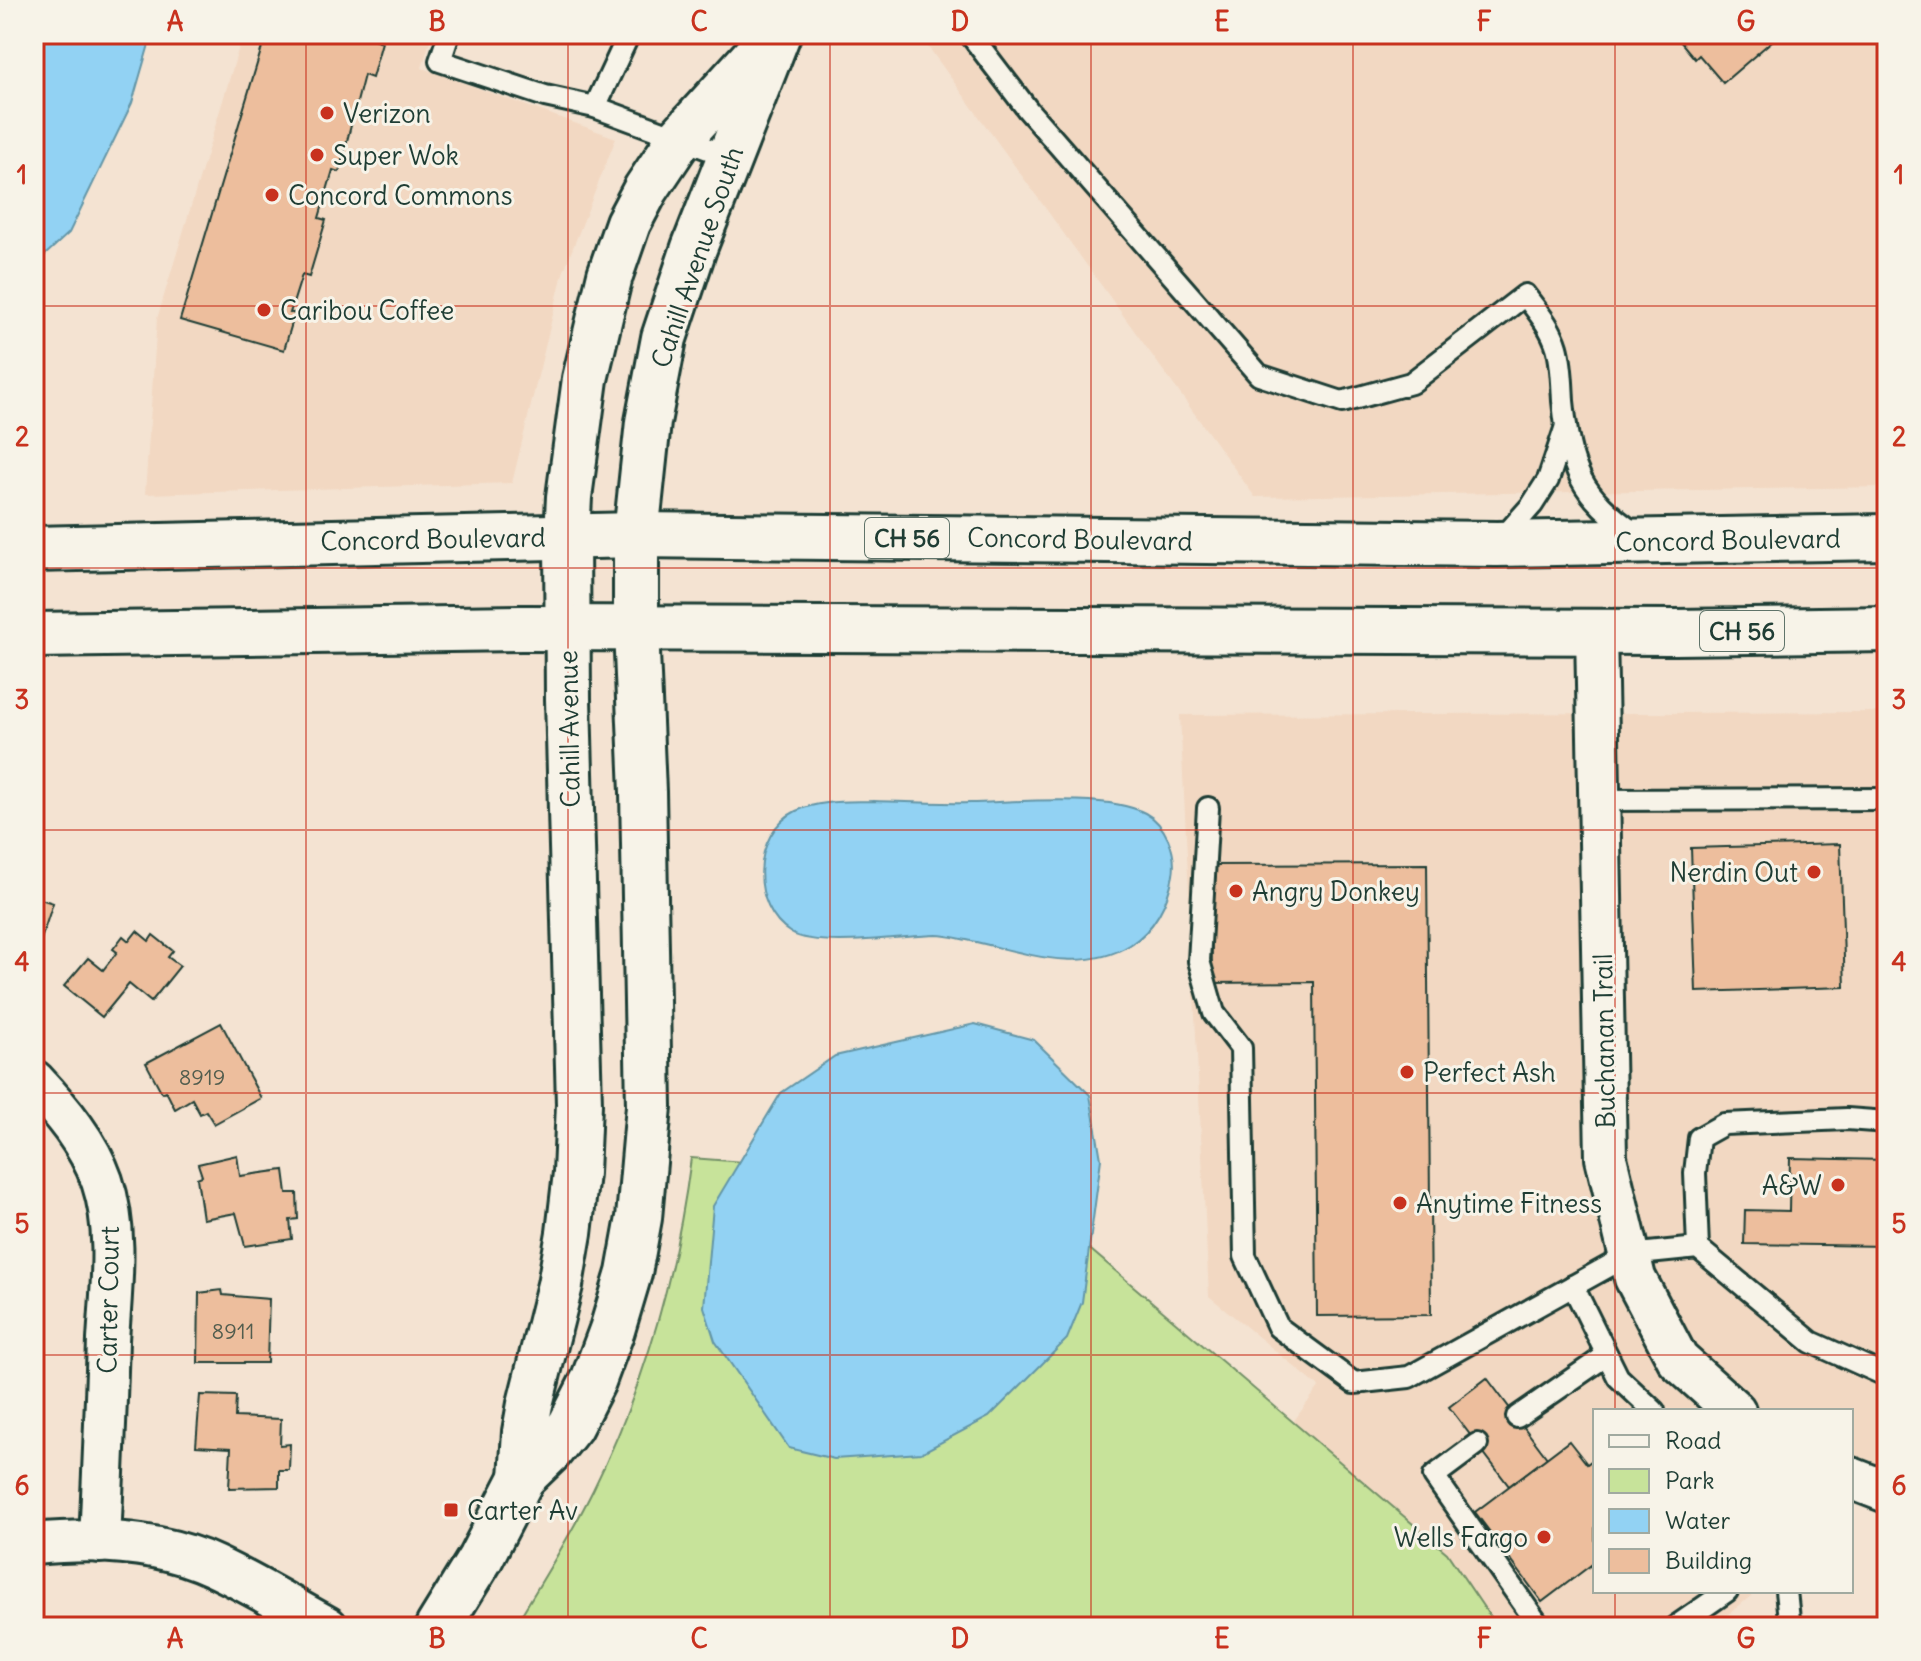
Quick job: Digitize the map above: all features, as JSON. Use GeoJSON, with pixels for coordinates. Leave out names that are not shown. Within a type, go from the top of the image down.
{"type":"FeatureCollection","features":[{"type":"Feature","properties":{"kind":"main road","name":"Cahill Avenue"},"geometry":{"type":"LineString","coordinates":[[522,1478],[527,1418],[560,1285],[576,1173],[579,1104],[567,536],[585,379],[610,275],[628,223],[646,189],[680,138],[776,34]]}},
{"type":"Feature","properties":{"kind":"main road","name":"Cahill Avenue South"},"geometry":{"type":"LineString","coordinates":[[636,629],[636,535],[648,422],[664,338],[694,248],[776,34]]}},
{"type":"Feature","properties":{"kind":"main road","name":"Concord Boulevard"},"geometry":{"type":"LineString","coordinates":[[34,549],[636,535],[1497,544],[1887,537]]}},
{"type":"Feature","properties":{"kind":"main road","name":"CH 56"},"geometry":{"type":"LineString","coordinates":[[34,635],[567,628],[1887,629]]}},
{"type":"Feature","properties":{"kind":"main road","name":"Cahill Avenue"},"geometry":{"type":"LineString","coordinates":[[438,1627],[480,1559],[522,1478],[570,1426],[593,1381],[621,1301],[639,1218],[649,1106],[643,792],[636,629]]}},
{"type":"Feature","properties":{"kind":"street","name":"Buchanan Trail"},"geometry":{"type":"LineString","coordinates":[[1596,631],[1606,1158],[1635,1278],[1678,1360],[1733,1409]]}},
{"type":"Feature","properties":{"kind":"street","name":"Carter Court"},"geometry":{"type":"LineString","coordinates":[[34,1081],[63,1111],[91,1157],[102,1181],[108,1208],[112,1257],[100,1542]]}},
{"type":"Feature","properties":{"kind":"street"},"geometry":{"type":"LineString","coordinates":[[1853,1479],[1887,1492]]}},
{"type":"Feature","properties":{"kind":"street"},"geometry":{"type":"LineString","coordinates":[[34,1544],[140,1544],[177,1552],[213,1565],[327,1627]]}},
{"type":"Feature","properties":{"kind":"lane"},"geometry":{"type":"LineString","coordinates":[[449,34],[440,61],[545,96],[595,107],[730,157]]}},
{"type":"Feature","properties":{"kind":"lane"},"geometry":{"type":"LineString","coordinates":[[595,107],[629,34]]}},
{"type":"Feature","properties":{"kind":"lane"},"geometry":{"type":"LineString","coordinates":[[970,34],[1028,110],[1259,375],[1342,402],[1411,383],[1525,295],[1548,326],[1557,346],[1566,426],[1583,487],[1595,502],[1646,541]]}},
{"type":"Feature","properties":{"kind":"lane"},"geometry":{"type":"LineString","coordinates":[[1497,544],[1532,505],[1548,480],[1566,426]]}},
{"type":"Feature","properties":{"kind":"lane"},"geometry":{"type":"LineString","coordinates":[[1599,800],[1887,799]]}},
{"type":"Feature","properties":{"kind":"lane"},"geometry":{"type":"LineString","coordinates":[[1208,808],[1199,961],[1214,1013],[1241,1048],[1245,1256],[1278,1327],[1354,1383],[1409,1377],[1629,1255],[1698,1248],[1811,1342],[1887,1376]]}},
{"type":"Feature","properties":{"kind":"lane"},"geometry":{"type":"LineString","coordinates":[[1698,1248],[1695,1173],[1699,1138],[1724,1124],[1847,1119],[1887,1122]]}},
{"type":"Feature","properties":{"kind":"lane"},"geometry":{"type":"LineString","coordinates":[[1573,1286],[1618,1377],[1652,1409]]}},
{"type":"Feature","properties":{"kind":"lane"},"geometry":{"type":"LineString","coordinates":[[1517,1417],[1607,1355]]}},
{"type":"Feature","properties":{"kind":"lane"},"geometry":{"type":"LineString","coordinates":[[1477,1444],[1434,1476],[1540,1627]]}},
{"type":"Feature","properties":{"kind":"lane"},"geometry":{"type":"LineString","coordinates":[[1675,1627],[1724,1593]]}},
{"type":"Feature","properties":{"kind":"lane"},"geometry":{"type":"LineString","coordinates":[[1786,1593],[1789,1619],[1794,1627]]}},
{"type":"Feature","properties":{"kind":"shaded area"},"geometry":{"type":"Polygon","coordinates":[[[243,34],[432,34],[422,68],[616,138],[563,273],[512,483],[145,494],[157,319],[243,34]]]}},
{"type":"Feature","properties":{"kind":"shaded area"},"geometry":{"type":"Polygon","coordinates":[[[919,34],[1887,34],[1887,487],[1255,497],[919,34]]]}},
{"type":"Feature","properties":{"kind":"shaded area"},"geometry":{"type":"Polygon","coordinates":[[[1887,712],[1887,1467],[1861,1457],[1853,1502],[1853,1409],[1593,1409],[1593,1593],[1755,1593],[1713,1627],[1497,1627],[1447,1553],[1293,1422],[1319,1387],[1209,1296],[1180,715],[1887,712]]]}},
{"type":"Feature","properties":{"kind":"green space"},"geometry":{"type":"Polygon","coordinates":[[[691,1158],[1011,1182],[1447,1553],[1497,1627],[514,1627],[584,1508],[628,1410],[667,1286],[691,1158]]]}},
{"type":"Feature","properties":{"kind":"water"},"geometry":{"type":"Polygon","coordinates":[[[34,34],[152,34],[132,103],[69,233],[34,265],[34,34]]]}},
{"type":"Feature","properties":{"kind":"water"},"geometry":{"type":"Polygon","coordinates":[[[1060,800],[1129,807],[1152,818],[1164,832],[1173,858],[1171,885],[1159,915],[1139,939],[1111,954],[1092,959],[1031,955],[940,935],[840,941],[804,938],[791,933],[768,906],[763,889],[761,871],[770,836],[781,822],[805,807],[834,802],[959,803],[1060,800]]]}},
{"type":"Feature","properties":{"kind":"water"},"geometry":{"type":"Polygon","coordinates":[[[975,1024],[1034,1040],[1090,1095],[1101,1159],[1082,1302],[1067,1339],[989,1417],[921,1453],[834,1459],[789,1448],[715,1341],[704,1307],[713,1206],[781,1093],[835,1056],[975,1024]]]}},
{"type":"Feature","properties":{"kind":"building","name":"Concord Commons"},"geometry":{"type":"Polygon","coordinates":[[[266,34],[360,34],[382,42],[372,78],[364,75],[339,172],[333,170],[319,218],[326,220],[309,277],[302,275],[290,313],[295,313],[284,350],[180,320],[266,34]]]}},
{"type":"Feature","properties":{"kind":"building"},"geometry":{"type":"Polygon","coordinates":[[[1674,34],[1780,34],[1723,83],[1699,55],[1695,59],[1674,34]]]}},
{"type":"Feature","properties":{"kind":"building"},"geometry":{"type":"Polygon","coordinates":[[[1840,844],[1845,987],[1696,992],[1691,848],[1840,844]]]}},
{"type":"Feature","properties":{"kind":"building"},"geometry":{"type":"Polygon","coordinates":[[[1427,864],[1431,1315],[1317,1316],[1314,982],[1212,983],[1211,865],[1427,864]]]}},
{"type":"Feature","properties":{"kind":"building"},"geometry":{"type":"Polygon","coordinates":[[[34,897],[53,903],[34,961],[34,897]]]}},
{"type":"Feature","properties":{"kind":"building"},"geometry":{"type":"Polygon","coordinates":[[[137,931],[149,941],[153,935],[173,951],[168,957],[180,966],[151,1002],[129,984],[102,1017],[64,986],[88,958],[103,970],[117,952],[113,949],[123,936],[129,941],[137,931]]]}},
{"type":"Feature","properties":{"kind":"building"},"geometry":{"type":"Polygon","coordinates":[[[221,1023],[261,1098],[214,1124],[206,1111],[200,1114],[192,1099],[175,1109],[166,1091],[162,1093],[146,1063],[221,1023]]]}},
{"type":"Feature","properties":{"kind":"building"},"geometry":{"type":"Polygon","coordinates":[[[237,1155],[240,1176],[284,1170],[287,1193],[297,1193],[298,1219],[290,1220],[292,1239],[245,1246],[236,1213],[203,1219],[197,1178],[202,1176],[198,1164],[237,1155]]]}},
{"type":"Feature","properties":{"kind":"building","name":"A&W"},"geometry":{"type":"Polygon","coordinates":[[[1790,1158],[1887,1160],[1887,1246],[1744,1244],[1745,1210],[1789,1211],[1790,1158]]]}},
{"type":"Feature","properties":{"kind":"building"},"geometry":{"type":"Polygon","coordinates":[[[222,1290],[223,1295],[269,1299],[267,1363],[198,1363],[199,1293],[222,1290]]]}},
{"type":"Feature","properties":{"kind":"building"},"geometry":{"type":"Polygon","coordinates":[[[1487,1378],[1547,1458],[1509,1486],[1449,1407],[1487,1378]]]}},
{"type":"Feature","properties":{"kind":"building"},"geometry":{"type":"Polygon","coordinates":[[[200,1395],[236,1396],[235,1417],[281,1419],[280,1445],[290,1444],[289,1470],[279,1470],[279,1487],[229,1488],[231,1448],[196,1446],[200,1395]]]}},
{"type":"Feature","properties":{"kind":"building","name":"Wells Fargo"},"geometry":{"type":"Polygon","coordinates":[[[1569,1441],[1587,1464],[1593,1460],[1593,1564],[1542,1602],[1475,1512],[1569,1441]]]}},
{"type":"Feature","properties":{"kind":"building"},"geometry":{"type":"Polygon","coordinates":[[[102,1624],[102,1627],[34,1627],[34,1626],[102,1624]]]}},
{"type":"Feature","properties":{"kind":"place","name":"Verizon"},"geometry":{"type":"Point","coordinates":[327,113]}},
{"type":"Feature","properties":{"kind":"place","name":"Super Wok"},"geometry":{"type":"Point","coordinates":[317,155]}},
{"type":"Feature","properties":{"kind":"place","name":"Concord Commons"},"geometry":{"type":"Point","coordinates":[272,195]}},
{"type":"Feature","properties":{"kind":"place","name":"Caribou Coffee"},"geometry":{"type":"Point","coordinates":[264,310]}},
{"type":"Feature","properties":{"kind":"place","name":"Nerdin Out"},"geometry":{"type":"Point","coordinates":[1814,872]}},
{"type":"Feature","properties":{"kind":"place","name":"Angry Donkey"},"geometry":{"type":"Point","coordinates":[1236,891]}},
{"type":"Feature","properties":{"kind":"place","name":"Perfect Ash"},"geometry":{"type":"Point","coordinates":[1407,1072]}},
{"type":"Feature","properties":{"kind":"place","name":"A&W"},"geometry":{"type":"Point","coordinates":[1838,1185]}},
{"type":"Feature","properties":{"kind":"place","name":"Anytime Fitness"},"geometry":{"type":"Point","coordinates":[1400,1203]}},
{"type":"Feature","properties":{"kind":"place","name":"Carter Av"},"geometry":{"type":"Point","coordinates":[451,1510]}},
{"type":"Feature","properties":{"kind":"place","name":"Wells Fargo"},"geometry":{"type":"Point","coordinates":[1544,1537]}}]}
